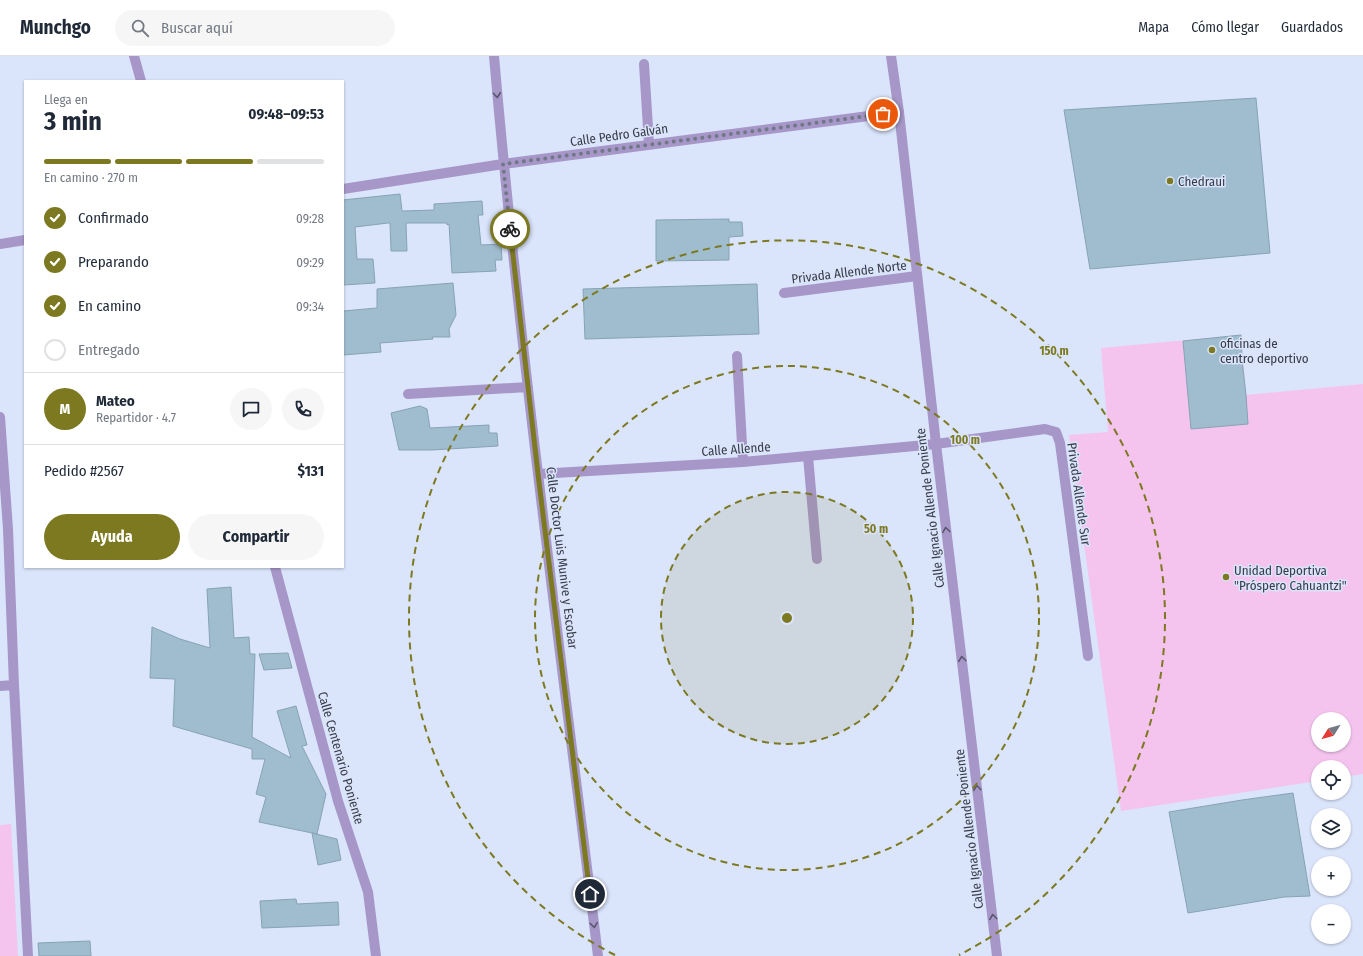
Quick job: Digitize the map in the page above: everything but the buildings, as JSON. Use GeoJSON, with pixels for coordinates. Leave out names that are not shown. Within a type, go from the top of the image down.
{"type":"FeatureCollection","features":[{"type":"Feature","properties":{"kind":"street"},"geometry":{"type":"LineString","coordinates":[[134,56],[141,80]]}},
{"type":"Feature","properties":{"kind":"street","name":"Calle Doctor Luis Munive y Escobar"},"geometry":{"type":"LineString","coordinates":[[494,56],[503,164],[538,474],[598,956]]}},
{"type":"Feature","properties":{"kind":"street","name":"Calle Ignacio Allende Poniente"},"geometry":{"type":"LineString","coordinates":[[891,56],[899,112],[936,444],[998,956]]}},
{"type":"Feature","properties":{"kind":"street"},"geometry":{"type":"LineString","coordinates":[[644,64],[649,144]]}},
{"type":"Feature","properties":{"kind":"street","name":"Calle Pedro Galván"},"geometry":{"type":"LineString","coordinates":[[344,189],[503,164],[899,112]]}},
{"type":"Feature","properties":{"kind":"street"},"geometry":{"type":"LineString","coordinates":[[0,244],[24,240]]}},
{"type":"Feature","properties":{"kind":"street","name":"Privada Allende Norte"},"geometry":{"type":"LineString","coordinates":[[784,293],[917,276]]}},
{"type":"Feature","properties":{"kind":"street"},"geometry":{"type":"LineString","coordinates":[[737,356],[743,462]]}},
{"type":"Feature","properties":{"kind":"street"},"geometry":{"type":"LineString","coordinates":[[408,394],[528,387]]}},
{"type":"Feature","properties":{"kind":"street"},"geometry":{"type":"LineString","coordinates":[[0,417],[8,529],[14,685],[28,956]]}},
{"type":"Feature","properties":{"kind":"street","name":"Privada Allende Sur"},"geometry":{"type":"LineString","coordinates":[[936,444],[1046,429],[1056,432],[1060,443],[1088,656]]}},
{"type":"Feature","properties":{"kind":"street","name":"Calle Allende"},"geometry":{"type":"LineString","coordinates":[[538,474],[743,462],[936,444]]}},
{"type":"Feature","properties":{"kind":"street"},"geometry":{"type":"LineString","coordinates":[[808,456],[817,559]]}},
{"type":"Feature","properties":{"kind":"street","name":"Calle Centenario Poniente"},"geometry":{"type":"LineString","coordinates":[[275,568],[338,800],[368,892],[376,956]]}},
{"type":"Feature","properties":{"kind":"street"},"geometry":{"type":"LineString","coordinates":[[0,686],[14,685]]}},
{"type":"Feature","properties":{"kind":"shaded area","name":"Unidad Deportiva \"Próspero Cahuantzi\""},"geometry":{"type":"Polygon","coordinates":[[[1241,335],[1246,395],[1363,384],[1363,774],[1351,776],[1351,760],[1311,760],[1311,782],[1121,811],[1069,435],[1108,432],[1101,348],[1241,335]]]}},
{"type":"Feature","properties":{"kind":"shaded area"},"geometry":{"type":"Polygon","coordinates":[[[11,824],[18,956],[0,956],[0,825],[11,824]]]}},
{"type":"Feature","properties":{"kind":"way so far"},"geometry":{"type":"LineString","coordinates":[[510,229],[503,164],[883,114]]}},
{"type":"Feature","properties":{"kind":"place","name":"Chedraui"},"geometry":{"type":"Point","coordinates":[1170,181]}},
{"type":"Feature","properties":{"kind":"place","name":"oficinas de centro deportivo"},"geometry":{"type":"Point","coordinates":[1212,350]}},
{"type":"Feature","properties":{"kind":"place","name":"Unidad Deportiva \"Próspero Cahuantzi\""},"geometry":{"type":"Point","coordinates":[1226,577]}},
{"type":"Feature","properties":{"kind":"route"},"geometry":{"type":"LineString","coordinates":[[510,229],[538,474],[590,894]]}}]}
